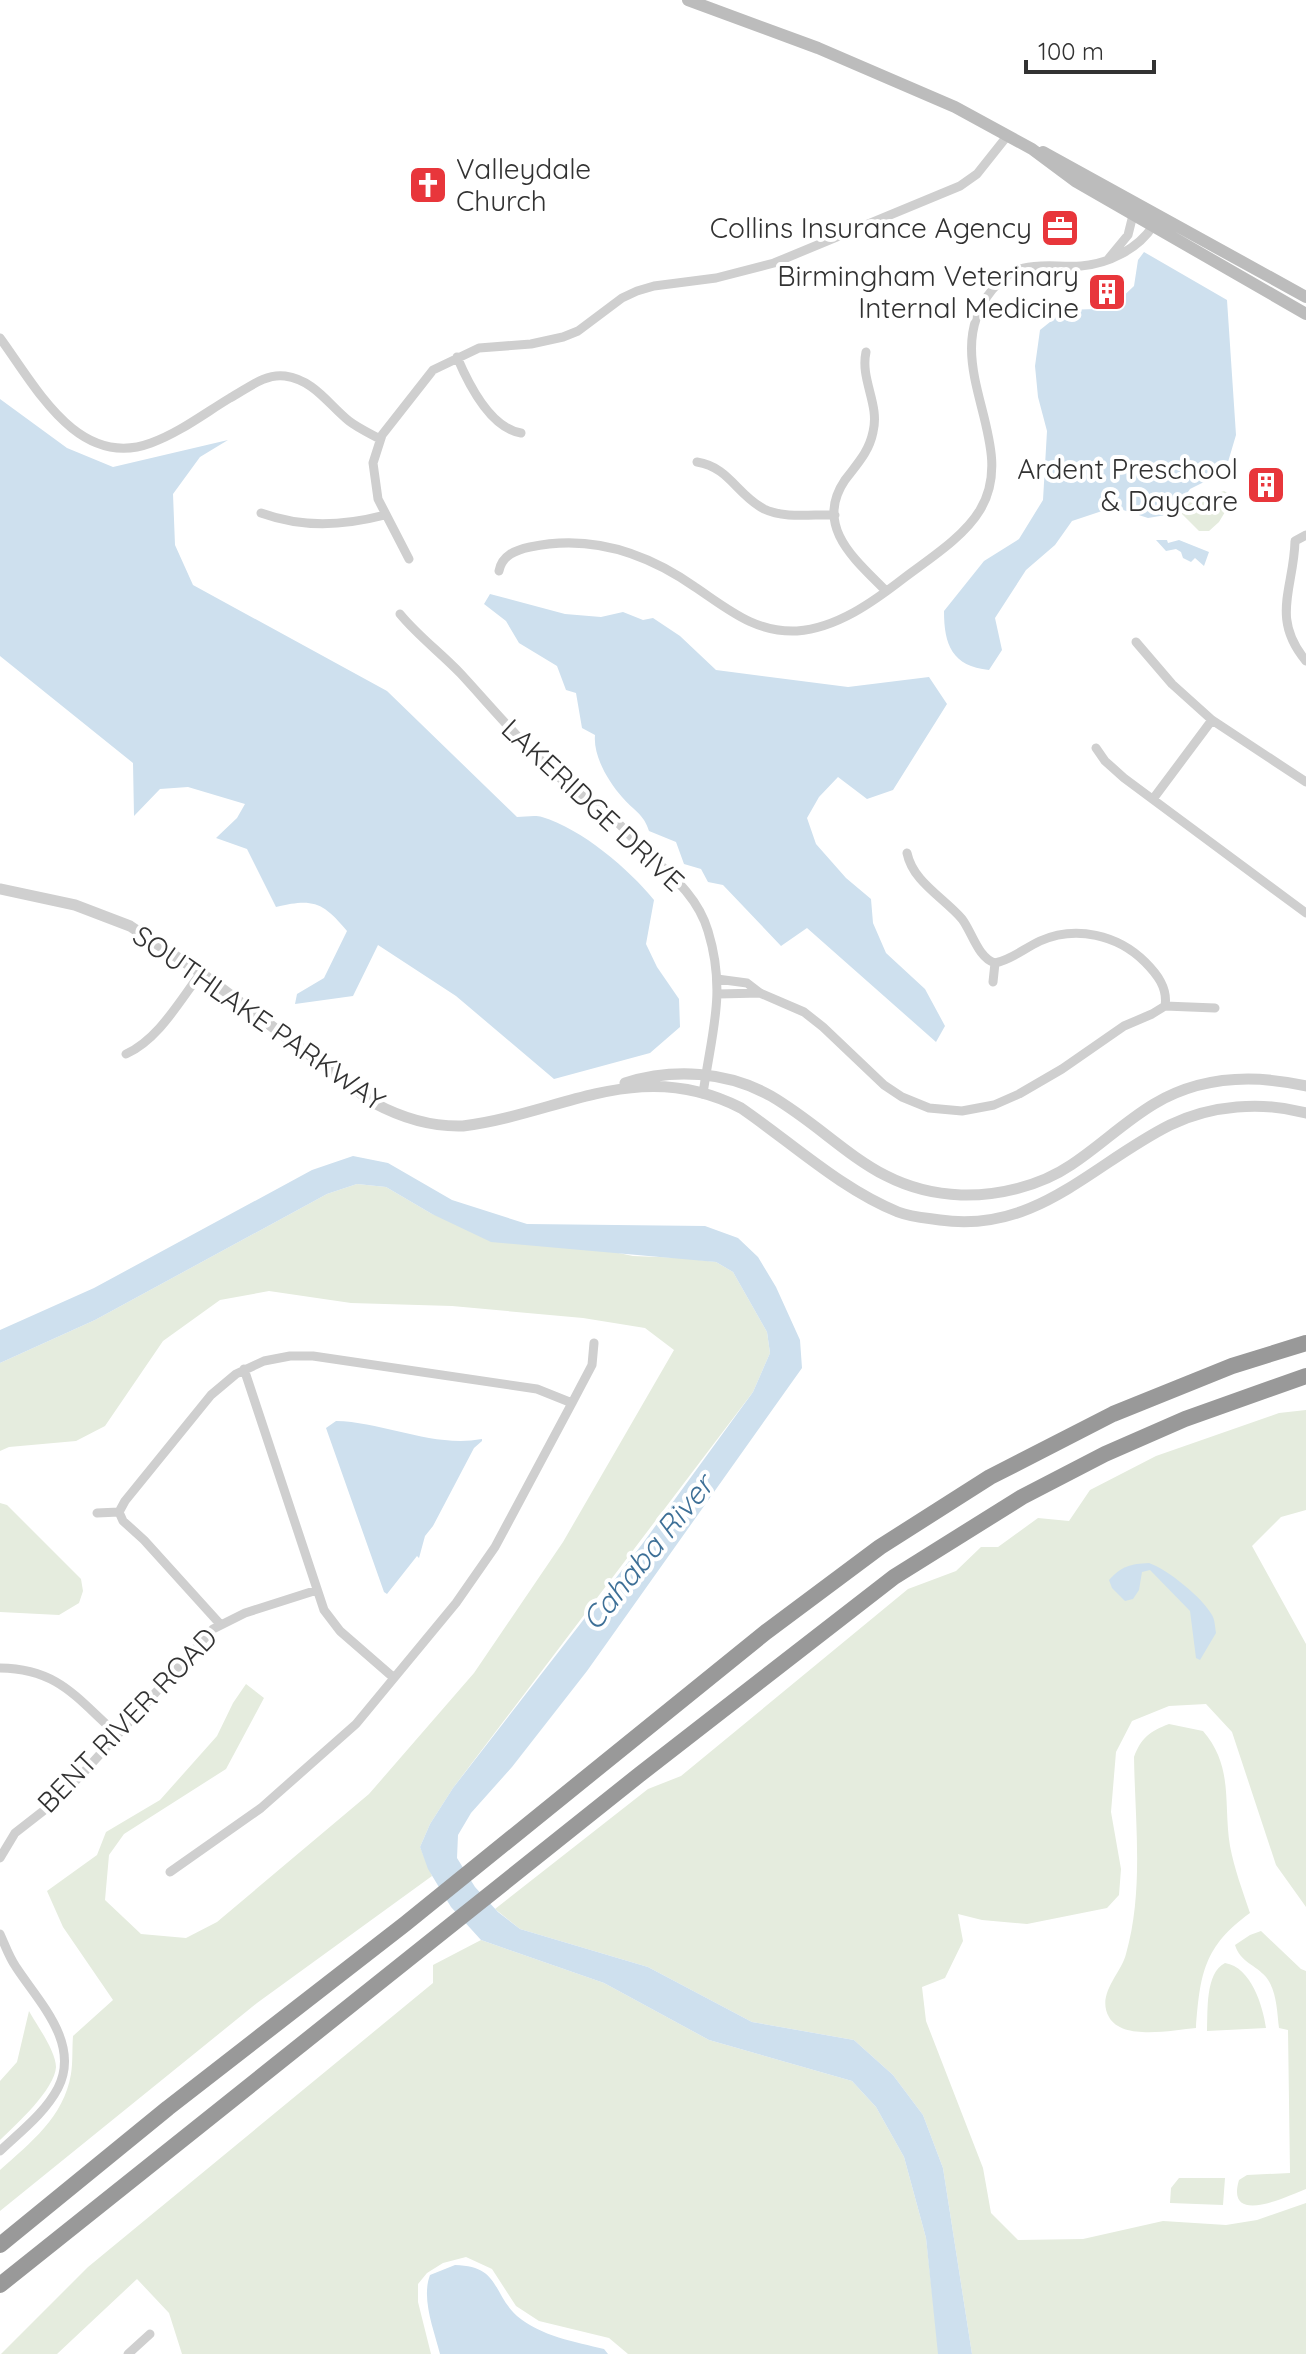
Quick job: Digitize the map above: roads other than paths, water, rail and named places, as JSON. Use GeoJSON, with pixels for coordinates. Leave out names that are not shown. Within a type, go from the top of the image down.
{"type":"FeatureCollection","features":[{"type":"Feature","properties":{"kind":"highway"},"geometry":{"type":"LineString","coordinates":[[0,2245],[168,2108],[405,1924],[838,1577],[929,1514],[1065,1437],[1145,1400],[1232,1366],[1306,1343]]}},
{"type":"Feature","properties":{"kind":"highway"},"geometry":{"type":"LineString","coordinates":[[0,2285],[865,1597],[968,1529],[1061,1476],[1137,1439],[1237,1399],[1306,1376]]}},
{"type":"Feature","properties":{"kind":"main road"},"geometry":{"type":"LineString","coordinates":[[688,0],[818,48],[955,107],[1032,149],[1053,167],[1306,314]]}},
{"type":"Feature","properties":{"kind":"main road"},"geometry":{"type":"LineString","coordinates":[[1032,149],[1048,154],[1306,297]]}},
{"type":"Feature","properties":{"kind":"street"},"geometry":{"type":"LineString","coordinates":[[409,559],[385,515],[373,463],[380,439],[433,370],[479,348],[551,341],[578,331],[622,298],[637,291],[739,272],[810,249],[960,186],[977,174],[1008,135]]}},
{"type":"Feature","properties":{"kind":"street"},"geometry":{"type":"LineString","coordinates":[[499,571],[506,556],[525,548],[563,542],[595,543],[619,548],[656,563],[739,619],[765,628],[806,630],[846,616],[886,591],[971,523],[980,512],[990,487],[991,452],[971,360],[974,328],[986,298],[999,283],[1022,268],[1039,264],[1079,266],[1109,258],[1134,247],[1153,226],[1148,210],[1133,215],[1128,235],[1109,258]]}},
{"type":"Feature","properties":{"kind":"street"},"geometry":{"type":"LineString","coordinates":[[0,338],[64,423],[80,436],[99,445],[126,448],[153,443],[264,378],[280,375],[308,384],[349,421],[380,439]]}},
{"type":"Feature","properties":{"kind":"street"},"geometry":{"type":"LineString","coordinates":[[866,352],[864,369],[874,406],[874,431],[863,458],[841,487],[835,515],[845,548],[886,591]]}},
{"type":"Feature","properties":{"kind":"street"},"geometry":{"type":"LineString","coordinates":[[457,357],[477,400],[514,432],[521,433]]}},
{"type":"Feature","properties":{"kind":"street"},"geometry":{"type":"LineString","coordinates":[[697,462],[715,466],[744,495],[770,511],[835,515]]}},
{"type":"Feature","properties":{"kind":"street"},"geometry":{"type":"LineString","coordinates":[[261,513],[301,523],[327,525],[360,522],[385,515]]}},
{"type":"Feature","properties":{"kind":"street"},"geometry":{"type":"LineString","coordinates":[[1306,535],[1295,541],[1285,607],[1291,637],[1306,661]]}},
{"type":"Feature","properties":{"kind":"street","name":"LAKERIDGE DRIVE"},"geometry":{"type":"LineString","coordinates":[[400,614],[462,675],[541,762],[574,791],[619,823],[687,891],[708,930],[717,979],[715,1030],[703,1094]]}},
{"type":"Feature","properties":{"kind":"street"},"geometry":{"type":"LineString","coordinates":[[1136,642],[1172,684],[1212,720],[1306,782]]}},
{"type":"Feature","properties":{"kind":"street"},"geometry":{"type":"LineString","coordinates":[[1153,799],[1212,720]]}},
{"type":"Feature","properties":{"kind":"street"},"geometry":{"type":"LineString","coordinates":[[1096,748],[1110,766],[1306,913]]}},
{"type":"Feature","properties":{"kind":"street"},"geometry":{"type":"LineString","coordinates":[[907,853],[915,874],[960,917],[984,957],[995,963]]}},
{"type":"Feature","properties":{"kind":"street","name":"SOUTHLAKE PARKWAY"},"geometry":{"type":"LineString","coordinates":[[0,889],[75,905],[111,917],[158,943],[201,973],[363,1095],[404,1117],[441,1125],[477,1124],[614,1088],[651,1075],[685,1072],[742,1084],[774,1098],[855,1159],[890,1179],[932,1192],[962,1195],[1007,1191],[1058,1173],[1156,1103],[1199,1085],[1245,1078],[1306,1086]]}},
{"type":"Feature","properties":{"kind":"street"},"geometry":{"type":"LineString","coordinates":[[995,963],[1052,937],[1074,933],[1098,936],[1130,949],[1152,968],[1163,987],[1165,1006]]}},
{"type":"Feature","properties":{"kind":"street"},"geometry":{"type":"LineString","coordinates":[[993,982],[995,963]]}},
{"type":"Feature","properties":{"kind":"street"},"geometry":{"type":"LineString","coordinates":[[126,1054],[145,1043],[201,973]]}},
{"type":"Feature","properties":{"kind":"street"},"geometry":{"type":"LineString","coordinates":[[717,979],[747,983],[760,993],[812,1017],[890,1090],[929,1108],[962,1111],[994,1105],[1019,1094],[1124,1026],[1165,1006],[1215,1008]]}},
{"type":"Feature","properties":{"kind":"street"},"geometry":{"type":"LineString","coordinates":[[718,994],[760,993]]}},
{"type":"Feature","properties":{"kind":"street","name":"SOUTHLAKE PARKWAY"},"geometry":{"type":"LineString","coordinates":[[614,1088],[665,1087],[725,1100],[868,1197],[910,1215],[953,1222],[999,1219],[1034,1208],[1075,1186],[1155,1134],[1194,1115],[1267,1106],[1306,1113]]}},
{"type":"Feature","properties":{"kind":"street"},"geometry":{"type":"LineString","coordinates":[[170,1872],[277,1795],[356,1724],[394,1678],[483,1566],[592,1365],[594,1343]]}},
{"type":"Feature","properties":{"kind":"street"},"geometry":{"type":"LineString","coordinates":[[119,1512],[211,1395],[244,1369],[272,1359],[313,1356],[537,1389],[572,1403]]}},
{"type":"Feature","properties":{"kind":"street"},"geometry":{"type":"LineString","coordinates":[[244,1369],[317,1590],[334,1625],[394,1678]]}},
{"type":"Feature","properties":{"kind":"street"},"geometry":{"type":"LineString","coordinates":[[97,1513],[119,1512]]}},
{"type":"Feature","properties":{"kind":"street"},"geometry":{"type":"LineString","coordinates":[[119,1512],[123,1521],[220,1624]]}},
{"type":"Feature","properties":{"kind":"street","name":"BENT RIVER ROAD"},"geometry":{"type":"LineString","coordinates":[[0,1858],[15,1833],[56,1801],[189,1653],[220,1624],[317,1590]]}},
{"type":"Feature","properties":{"kind":"street"},"geometry":{"type":"LineString","coordinates":[[0,1668],[26,1669],[52,1678],[117,1734]]}},
{"type":"Feature","properties":{"kind":"street"},"geometry":{"type":"LineString","coordinates":[[0,1934],[12,1961],[54,2021],[63,2062],[59,2086],[39,2115],[0,2151]]}},
{"type":"Feature","properties":{"kind":"street"},"geometry":{"type":"LineString","coordinates":[[128,2354],[150,2334]]}},
{"type":"Feature","properties":{"kind":"water"},"geometry":{"type":"Polygon","coordinates":[[[1144,252],[1227,300],[1236,435],[1228,462],[1212,478],[1190,489],[1179,505],[1166,515],[1148,518],[1120,509],[1105,510],[1072,521],[1055,545],[1026,570],[995,618],[1002,650],[989,670],[966,664],[948,644],[944,611],[984,561],[1019,539],[1043,500],[1047,431],[1038,397],[1035,366],[1040,330],[1065,310],[1096,309],[1116,303],[1134,286],[1138,260],[1144,252]]]}},
{"type":"Feature","properties":{"kind":"water"},"geometry":{"type":"Polygon","coordinates":[[[0,399],[67,448],[113,467],[228,440],[200,457],[173,494],[175,545],[193,585],[387,691],[517,817],[539,816],[557,823],[588,840],[618,863],[654,900],[646,944],[657,967],[679,999],[680,1027],[650,1053],[554,1079],[456,996],[378,945],[353,996],[295,1004],[297,994],[324,978],[347,931],[324,908],[316,905],[299,903],[276,907],[247,849],[216,838],[237,818],[245,804],[188,787],[160,789],[134,816],[133,763],[0,656],[0,399]]]}},
{"type":"Feature","properties":{"kind":"water"},"geometry":{"type":"Polygon","coordinates":[[[1156,540],[1167,540],[1168,543],[1179,540],[1209,552],[1204,566],[1195,558],[1191,562],[1183,558],[1176,549],[1166,551],[1156,540]]]}},
{"type":"Feature","properties":{"kind":"water"},"geometry":{"type":"Polygon","coordinates":[[[490,594],[565,614],[601,617],[623,612],[643,620],[653,618],[680,636],[716,670],[848,687],[929,677],[947,704],[893,790],[867,799],[838,777],[819,797],[807,818],[816,844],[846,878],[871,899],[873,923],[886,953],[925,989],[945,1026],[936,1042],[807,928],[781,946],[723,885],[708,882],[701,869],[684,864],[676,842],[649,831],[644,820],[617,791],[602,768],[595,735],[582,728],[576,693],[566,690],[557,666],[519,643],[506,621],[484,604],[490,594]]]}},
{"type":"Feature","properties":{"kind":"water","name":"Cahaba River"},"geometry":{"type":"Polygon","coordinates":[[[353,1156],[388,1163],[452,1200],[527,1224],[705,1226],[738,1238],[758,1257],[776,1287],[800,1340],[802,1368],[587,1671],[512,1767],[471,1813],[458,1835],[457,1858],[475,1887],[498,1912],[520,1929],[648,1967],[752,2022],[854,2040],[893,2075],[923,2115],[943,2168],[972,2354],[938,2354],[926,2238],[904,2157],[876,2107],[852,2081],[709,2040],[604,1983],[481,1940],[451,1907],[428,1869],[420,1847],[430,1824],[453,1788],[643,1543],[753,1392],[770,1353],[767,1332],[733,1272],[716,1262],[491,1242],[432,1214],[386,1187],[357,1184],[327,1194],[95,1320],[0,1363],[0,1330],[94,1288],[312,1170],[353,1156]]]}},
{"type":"Feature","properties":{"kind":"water"},"geometry":{"type":"Polygon","coordinates":[[[336,1421],[427,1438],[482,1439],[425,1536],[419,1558],[417,1556],[387,1594],[326,1428],[336,1421]]]}},
{"type":"Feature","properties":{"kind":"water"},"geometry":{"type":"Polygon","coordinates":[[[1149,1563],[1184,1585],[1212,1615],[1216,1633],[1200,1660],[1196,1658],[1190,1611],[1150,1570],[1142,1572],[1139,1590],[1133,1599],[1125,1601],[1112,1588],[1109,1580],[1122,1569],[1149,1563]]]}},
{"type":"Feature","properties":{"kind":"water"},"geometry":{"type":"Polygon","coordinates":[[[455,2265],[480,2270],[488,2276],[517,2316],[536,2329],[604,2349],[608,2354],[440,2354],[429,2314],[428,2284],[430,2275],[455,2265]]]}},
{"type":"Feature","properties":{"kind":"place","name":"Valleydale Church"},"geometry":{"type":"Point","coordinates":[428,185]}},
{"type":"Feature","properties":{"kind":"place","name":"Collins Insurance Agency"},"geometry":{"type":"Point","coordinates":[1060,228]}},
{"type":"Feature","properties":{"kind":"place","name":"Birmingham Veterinary Internal Medicine"},"geometry":{"type":"Point","coordinates":[1107,292]}},
{"type":"Feature","properties":{"kind":"place","name":"Ardent Preschool & Daycare"},"geometry":{"type":"Point","coordinates":[1266,485]}}]}
